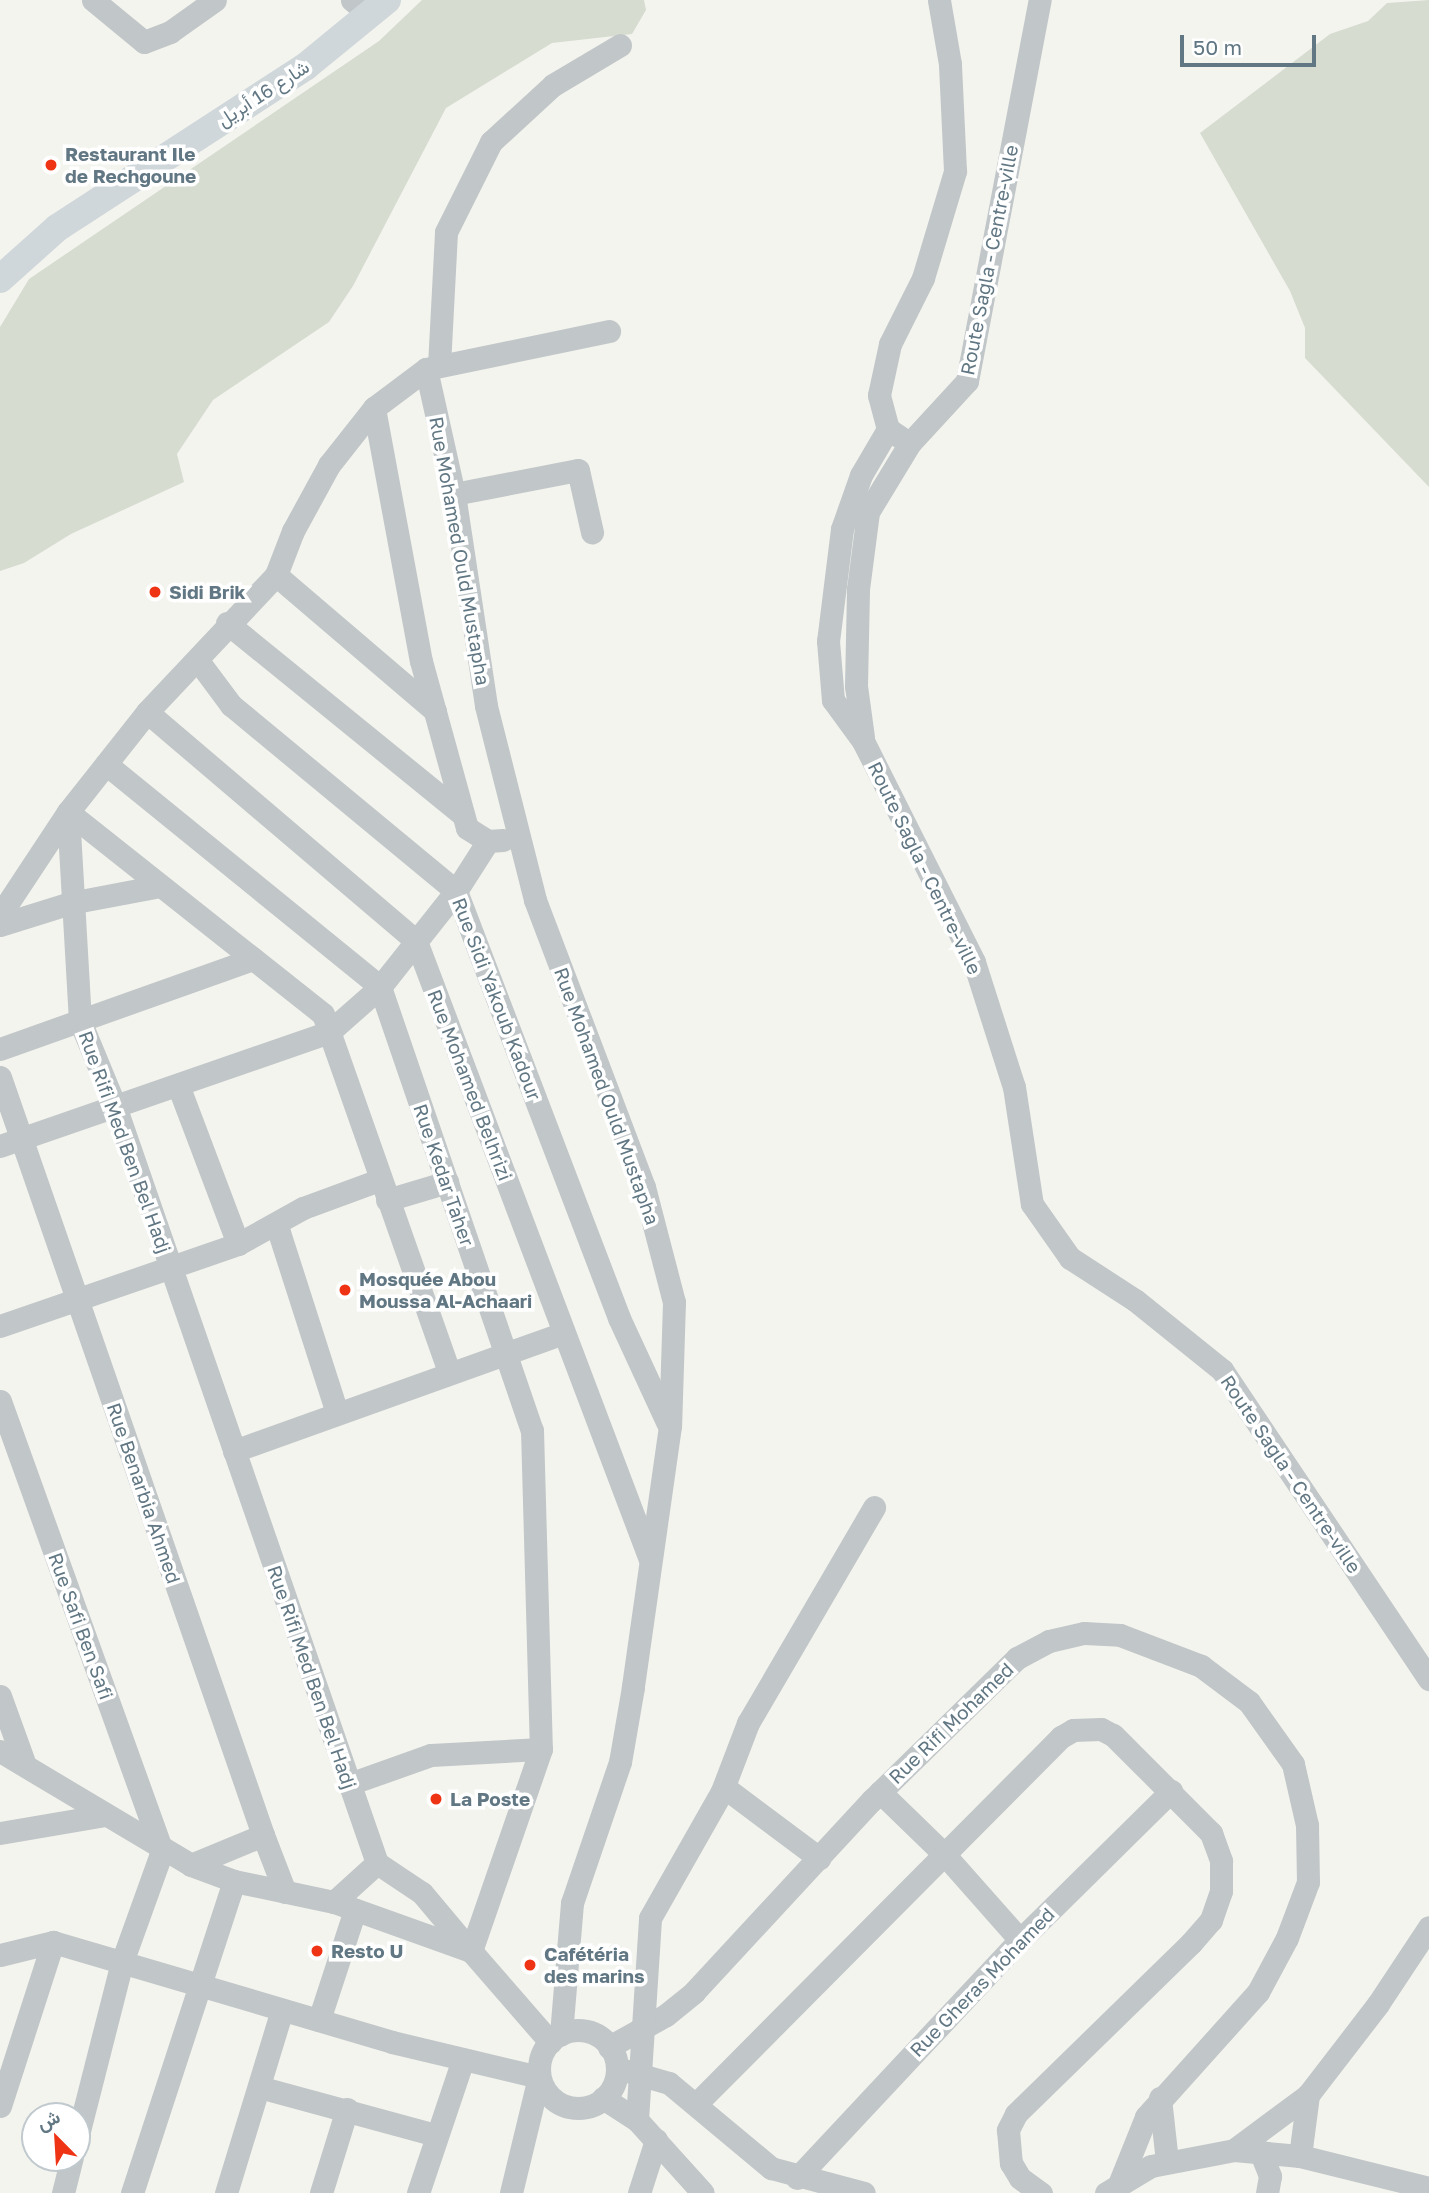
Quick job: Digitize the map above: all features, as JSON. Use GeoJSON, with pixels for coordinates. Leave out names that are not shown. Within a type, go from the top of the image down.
{"type":"FeatureCollection","features":[{"type":"Feature","properties":{"kind":"main road","name":"شارع 16 أبريل"},"geometry":{"type":"LineString","coordinates":[[0,279],[57,228],[305,67],[370,5]]}},
{"type":"Feature","properties":{"kind":"street"},"geometry":{"type":"LineString","coordinates":[[93,0],[144,42],[170,32],[215,0]]}},
{"type":"Feature","properties":{"kind":"street"},"geometry":{"type":"LineString","coordinates":[[910,443],[888,429],[879,395],[890,344],[923,278],[955,171],[950,64],[939,0]]}},
{"type":"Feature","properties":{"kind":"street","name":"Route Sagla - Centre-ville"},"geometry":{"type":"LineString","coordinates":[[863,741],[856,686],[858,589],[868,512],[910,443],[967,381],[1040,0]]}},
{"type":"Feature","properties":{"kind":"street","name":"Rue Mohamed Ould Mustapha"},"geometry":{"type":"LineString","coordinates":[[556,2038],[572,1903],[620,1762],[670,1426],[674,1302],[644,1187],[535,900],[486,706],[454,494],[441,365],[446,232],[491,142],[553,85],[620,45]]}},
{"type":"Feature","properties":{"kind":"street"},"geometry":{"type":"LineString","coordinates":[[0,915],[68,812],[147,712],[199,662],[227,623],[276,575],[293,531],[330,465],[374,408],[441,365],[609,331]]}},
{"type":"Feature","properties":{"kind":"street"},"geometry":{"type":"LineString","coordinates":[[374,408],[435,711],[467,828],[488,841],[520,840]]}},
{"type":"Feature","properties":{"kind":"street","name":"Route Sagla - Centre-ville"},"geometry":{"type":"LineString","coordinates":[[888,429],[861,475],[842,529],[828,640],[833,700],[863,741],[974,962],[1014,1087],[1032,1203],[1070,1258],[1135,1300],[1222,1370],[1429,1679]]}},
{"type":"Feature","properties":{"kind":"street"},"geometry":{"type":"LineString","coordinates":[[454,494],[578,470],[592,532]]}},
{"type":"Feature","properties":{"kind":"street"},"geometry":{"type":"LineString","coordinates":[[276,575],[435,711]]}},
{"type":"Feature","properties":{"kind":"street"},"geometry":{"type":"LineString","coordinates":[[227,623],[463,815]]}},
{"type":"Feature","properties":{"kind":"street","name":"Rue Sidi Yakoub Kadour"},"geometry":{"type":"LineString","coordinates":[[199,662],[230,705],[456,891],[619,1318],[670,1426]]}},
{"type":"Feature","properties":{"kind":"street","name":"Rue Mohamed Belhrizi"},"geometry":{"type":"LineString","coordinates":[[147,712],[416,941],[650,1559]]}},
{"type":"Feature","properties":{"kind":"street"},"geometry":{"type":"LineString","coordinates":[[106,764],[380,988]]}},
{"type":"Feature","properties":{"kind":"street"},"geometry":{"type":"LineString","coordinates":[[68,812],[323,1014],[449,1372]]}},
{"type":"Feature","properties":{"kind":"street","name":"Rue Rifi Med Ben Bel Hadj"},"geometry":{"type":"LineString","coordinates":[[68,812],[70,903],[80,1021],[116,1106],[377,1863]]}},
{"type":"Feature","properties":{"kind":"street"},"geometry":{"type":"LineString","coordinates":[[10,1143],[329,1032],[380,988],[456,891],[488,841]]}},
{"type":"Feature","properties":{"kind":"street"},"geometry":{"type":"LineString","coordinates":[[0,925],[70,903],[160,886]]}},
{"type":"Feature","properties":{"kind":"street"},"geometry":{"type":"LineString","coordinates":[[0,1049],[253,960]]}},
{"type":"Feature","properties":{"kind":"street","name":"Rue Kedar Taher"},"geometry":{"type":"LineString","coordinates":[[380,988],[531,1430],[541,1749],[471,1951]]}},
{"type":"Feature","properties":{"kind":"street","name":"Rue Benarbia Ahmed"},"geometry":{"type":"LineString","coordinates":[[0,1077],[10,1143],[76,1298],[285,1892]]}},
{"type":"Feature","properties":{"kind":"street"},"geometry":{"type":"LineString","coordinates":[[178,1085],[237,1244]]}},
{"type":"Feature","properties":{"kind":"street"},"geometry":{"type":"LineString","coordinates":[[0,1326],[237,1244],[276,1226],[303,1208],[383,1190],[447,1182]]}},
{"type":"Feature","properties":{"kind":"street"},"geometry":{"type":"LineString","coordinates":[[276,1226],[337,1413]]}},
{"type":"Feature","properties":{"kind":"street"},"geometry":{"type":"LineString","coordinates":[[234,1451],[505,1352],[564,1334]]}},
{"type":"Feature","properties":{"kind":"street","name":"Rue Safi Ben Safi"},"geometry":{"type":"LineString","coordinates":[[0,1401],[162,1851]]}},
{"type":"Feature","properties":{"kind":"street"},"geometry":{"type":"LineString","coordinates":[[539,2077],[544,2090],[565,2106],[593,2105],[603,2098],[642,2028],[650,1919],[724,1787],[748,1723],[874,1507]]}},
{"type":"Feature","properties":{"kind":"street","name":"Rue Rifi Mohamed"},"geometry":{"type":"LineString","coordinates":[[622,2062],[642,2028],[694,1992],[880,1791],[1017,1658],[1049,1641],[1084,1633],[1120,1635],[1201,1666],[1250,1702],[1293,1764],[1307,1825],[1308,1882],[1287,1938],[1258,1992],[1160,2098],[1134,2138],[1113,2188]]}},
{"type":"Feature","properties":{"kind":"street"},"geometry":{"type":"LineString","coordinates":[[0,1696],[8,1758],[162,1851],[191,1866],[234,1881],[345,1906],[471,1951]]}},
{"type":"Feature","properties":{"kind":"street"},"geometry":{"type":"LineString","coordinates":[[696,2104],[1061,1737],[1073,1730],[1101,1729],[1113,1735],[1210,1833],[1221,1861],[1221,1891],[1211,1920],[1191,1942],[1016,2115],[1008,2130],[1011,2163],[1020,2178],[1041,2193]]}},
{"type":"Feature","properties":{"kind":"street"},"geometry":{"type":"LineString","coordinates":[[349,1784],[431,1755],[541,1749]]}},
{"type":"Feature","properties":{"kind":"street"},"geometry":{"type":"LineString","coordinates":[[724,1787],[819,1858]]}},
{"type":"Feature","properties":{"kind":"street"},"geometry":{"type":"LineString","coordinates":[[880,1791],[944,1854],[1020,1940]]}},
{"type":"Feature","properties":{"kind":"street","name":"Rue Gheras Mohamed"},"geometry":{"type":"LineString","coordinates":[[797,2178],[1020,1940],[1171,1791]]}},
{"type":"Feature","properties":{"kind":"street"},"geometry":{"type":"LineString","coordinates":[[0,1833],[105,1815]]}},
{"type":"Feature","properties":{"kind":"street"},"geometry":{"type":"LineString","coordinates":[[191,1866],[263,1835]]}},
{"type":"Feature","properties":{"kind":"street"},"geometry":{"type":"LineString","coordinates":[[86,2102],[122,1962],[162,1851]]}},
{"type":"Feature","properties":{"kind":"street"},"geometry":{"type":"LineString","coordinates":[[319,2020],[345,1906],[377,1863],[422,1893],[471,1951],[556,2038]]}},
{"type":"Feature","properties":{"kind":"street"},"geometry":{"type":"LineString","coordinates":[[132,2193],[234,1881]]}},
{"type":"Feature","properties":{"kind":"street"},"geometry":{"type":"LineString","coordinates":[[1234,2150],[1308,2095],[1378,2004],[1429,1927]]}},
{"type":"Feature","properties":{"kind":"street"},"geometry":{"type":"LineString","coordinates":[[0,1955],[52,1942],[282,2010],[539,2077]]}},
{"type":"Feature","properties":{"kind":"street"},"geometry":{"type":"LineString","coordinates":[[0,2106],[52,1942]]}},
{"type":"Feature","properties":{"kind":"street"},"geometry":{"type":"LineString","coordinates":[[228,2193],[282,2010]]}},
{"type":"Feature","properties":{"kind":"street"},"geometry":{"type":"LineString","coordinates":[[511,2193],[539,2077],[541,2054],[556,2038],[585,2031],[622,2062],[660,2078],[696,2104],[747,2152],[797,2178],[864,2193]]}},
{"type":"Feature","properties":{"kind":"street"},"geometry":{"type":"LineString","coordinates":[[418,2193],[463,2059]]}},
{"type":"Feature","properties":{"kind":"street"},"geometry":{"type":"LineString","coordinates":[[622,2062],[637,2120]]}},
{"type":"Feature","properties":{"kind":"street"},"geometry":{"type":"LineString","coordinates":[[259,2087],[436,2135]]}},
{"type":"Feature","properties":{"kind":"street"},"geometry":{"type":"LineString","coordinates":[[1300,2156],[1308,2095]]}},
{"type":"Feature","properties":{"kind":"street"},"geometry":{"type":"LineString","coordinates":[[603,2098],[637,2120],[702,2193]]}},
{"type":"Feature","properties":{"kind":"street"},"geometry":{"type":"LineString","coordinates":[[1146,2193],[1159,2164],[1160,2098]]}},
{"type":"Feature","properties":{"kind":"street"},"geometry":{"type":"LineString","coordinates":[[321,2193],[348,2109]]}},
{"type":"Feature","properties":{"kind":"street"},"geometry":{"type":"LineString","coordinates":[[639,2193],[656,2140]]}},
{"type":"Feature","properties":{"kind":"street"},"geometry":{"type":"LineString","coordinates":[[1113,2188],[1159,2164],[1234,2150],[1300,2156],[1429,2188]]}},
{"type":"Feature","properties":{"kind":"street"},"geometry":{"type":"LineString","coordinates":[[1260,2151],[1270,2176],[1267,2193]]}},
{"type":"Feature","properties":{"kind":"street"},"geometry":{"type":"LineString","coordinates":[[63,2193],[68,2172]]}},
{"type":"Feature","properties":{"kind":"shaded area"},"geometry":{"type":"Polygon","coordinates":[[[422,0],[644,0],[646,10],[632,34],[552,43],[446,108],[353,286],[329,322],[213,400],[177,454],[184,482],[71,534],[24,563],[0,571],[0,327],[29,279],[379,41],[422,0]]]}},
{"type":"Feature","properties":{"kind":"shaded area"},"geometry":{"type":"Polygon","coordinates":[[[1429,0],[1429,487],[1305,358],[1305,328],[1290,291],[1200,133],[1330,34],[1368,21],[1387,3],[1429,0]]]}},
{"type":"Feature","properties":{"kind":"place","name":"Restaurant Ile de Rechgoune"},"geometry":{"type":"Point","coordinates":[51,165]}},
{"type":"Feature","properties":{"kind":"place","name":"Sidi Brik"},"geometry":{"type":"Point","coordinates":[155,592]}},
{"type":"Feature","properties":{"kind":"place","name":"Mosquée Abou Moussa Al-Achaari"},"geometry":{"type":"Point","coordinates":[345,1290]}},
{"type":"Feature","properties":{"kind":"place","name":"La Poste"},"geometry":{"type":"Point","coordinates":[436,1799]}},
{"type":"Feature","properties":{"kind":"place","name":"Resto U"},"geometry":{"type":"Point","coordinates":[317,1951]}},
{"type":"Feature","properties":{"kind":"place","name":"Cafétéria des marins"},"geometry":{"type":"Point","coordinates":[530,1965]}}]}
